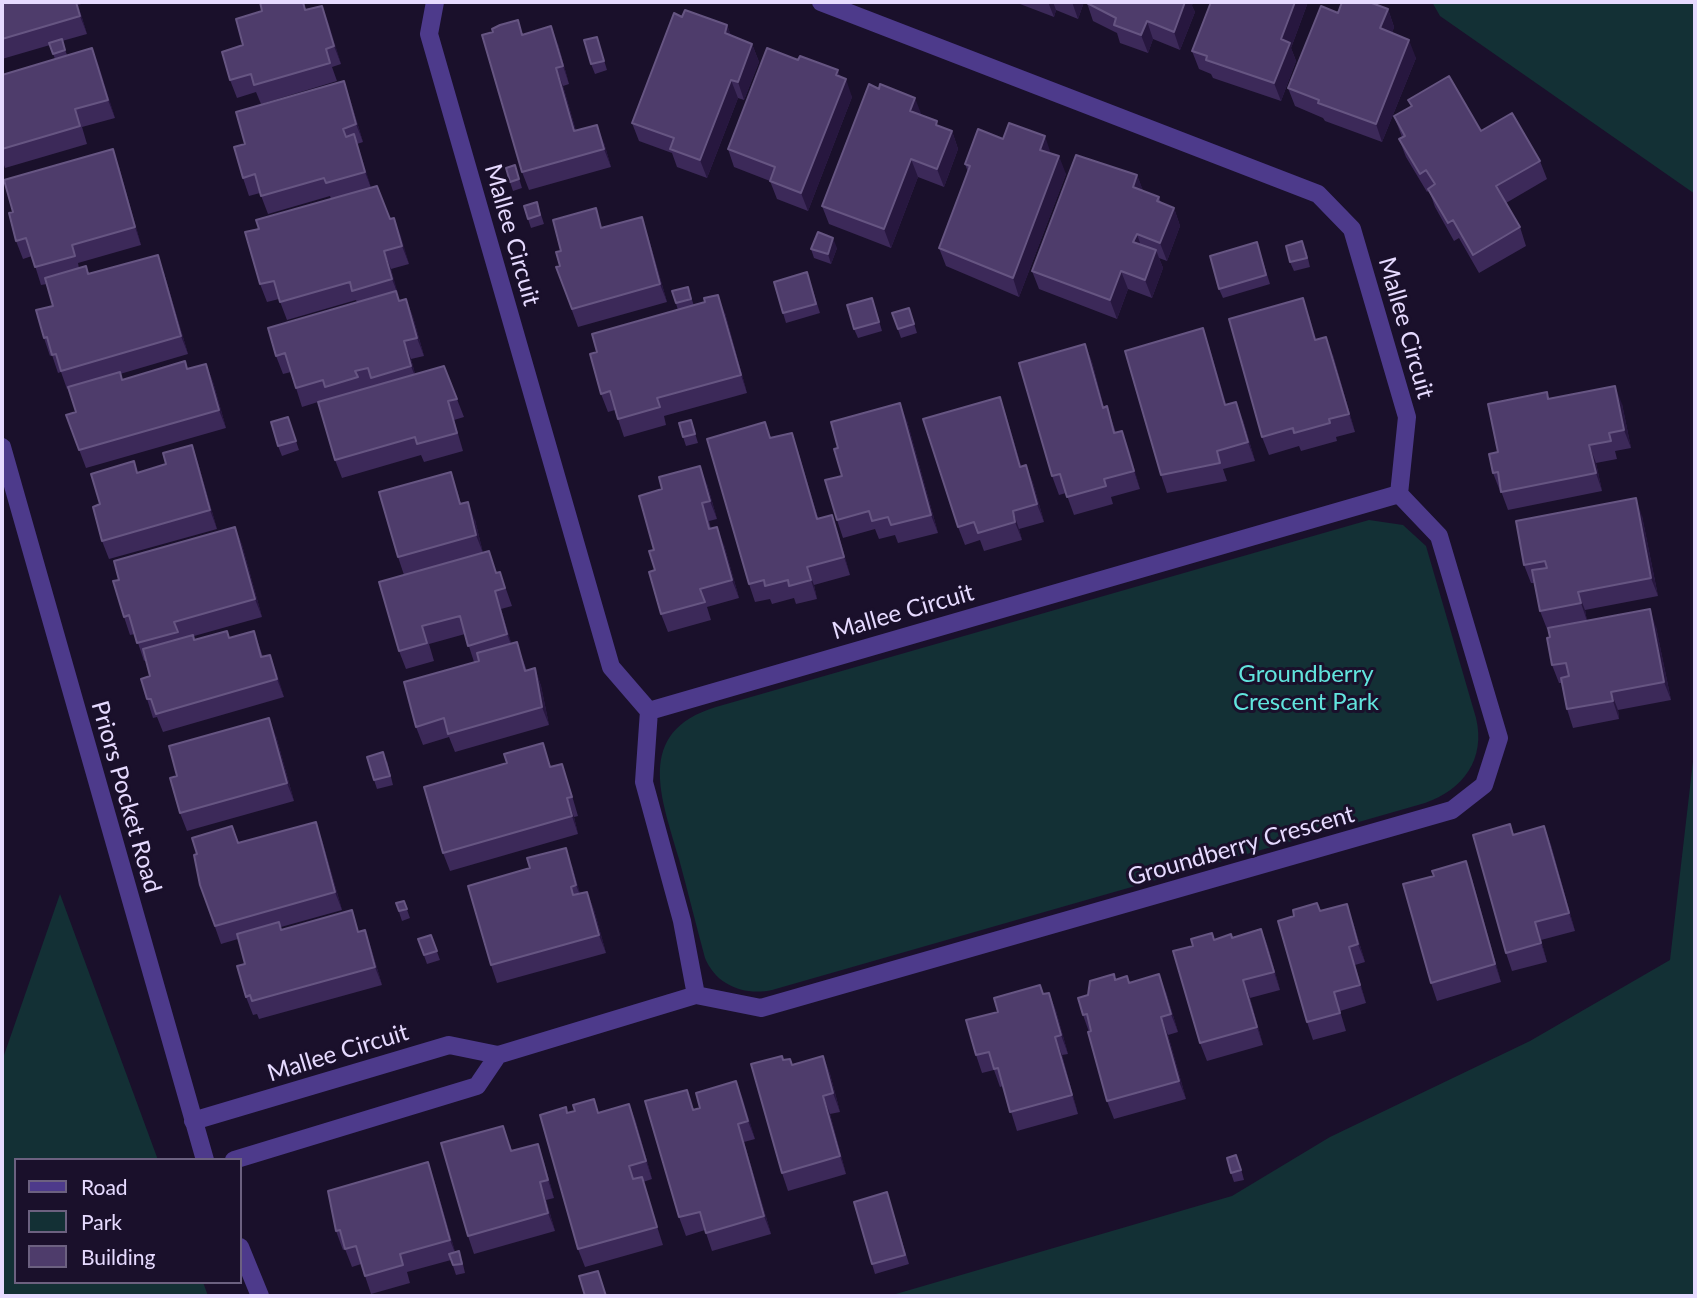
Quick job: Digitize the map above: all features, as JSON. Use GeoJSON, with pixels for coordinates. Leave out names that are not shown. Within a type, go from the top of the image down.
{"type":"FeatureCollection","features":[{"type":"Feature","properties":{"kind":"street","name":"Mallee Circuit"},"geometry":{"type":"LineString","coordinates":[[435,2],[429,34],[611,667],[649,711],[1399,494],[1407,418],[1352,229],[1318,194],[821,2]]}},
{"type":"Feature","properties":{"kind":"street","name":"Priors Pocket Road"},"geometry":{"type":"LineString","coordinates":[[2,447],[204,1158]]}},
{"type":"Feature","properties":{"kind":"street","name":"Groundberry Crescent"},"geometry":{"type":"LineString","coordinates":[[696,995],[761,1008],[1452,810],[1484,785],[1499,738],[1439,536],[1399,494]]}},
{"type":"Feature","properties":{"kind":"street"},"geometry":{"type":"LineString","coordinates":[[649,711],[644,782],[682,921],[696,995]]}},
{"type":"Feature","properties":{"kind":"street","name":"Mallee Circuit"},"geometry":{"type":"LineString","coordinates":[[193,1121],[449,1045],[498,1055],[696,995]]}},
{"type":"Feature","properties":{"kind":"street"},"geometry":{"type":"LineString","coordinates":[[241,1158],[477,1086],[498,1055]]}},
{"type":"Feature","properties":{"kind":"street"},"geometry":{"type":"LineString","coordinates":[[242,1252],[260,1296]]}},
{"type":"Feature","properties":{"kind":"green space"},"geometry":{"type":"Polygon","coordinates":[[[1432,2],[1695,2],[1695,194],[1440,16],[1432,2]]]}},
{"type":"Feature","properties":{"kind":"green space","name":"Groundberry Crescent Park"},"geometry":{"type":"Polygon","coordinates":[[[1369,520],[1403,525],[1426,546],[1478,733],[1478,747],[1469,771],[1450,790],[1425,803],[772,990],[741,990],[724,982],[710,967],[705,958],[661,791],[663,750],[673,733],[690,718],[716,707],[1369,520]]]}},
{"type":"Feature","properties":{"kind":"green space"},"geometry":{"type":"Polygon","coordinates":[[[1695,744],[1695,1296],[889,1296],[1232,1196],[1330,1137],[1530,1041],[1670,960],[1695,744]]]}},
{"type":"Feature","properties":{"kind":"green space"},"geometry":{"type":"Polygon","coordinates":[[[60,894],[157,1158],[14,1158],[14,1284],[204,1284],[208,1296],[2,1296],[2,1061],[60,894]]]}},
{"type":"Feature","properties":{"kind":"building"},"geometry":{"type":"Polygon","coordinates":[[[2,2],[76,2],[80,16],[2,39],[2,2]]]}},
{"type":"Feature","properties":{"kind":"building"},"geometry":{"type":"Polygon","coordinates":[[[260,2],[303,2],[305,10],[322,6],[334,46],[326,49],[330,63],[254,85],[251,74],[230,80],[222,52],[243,45],[236,19],[262,11],[260,2]]]}},
{"type":"Feature","properties":{"kind":"building"},"geometry":{"type":"Polygon","coordinates":[[[1087,2],[1185,2],[1174,32],[1147,21],[1141,35],[1114,25],[1116,18],[1087,2]]]}},
{"type":"Feature","properties":{"kind":"building"},"geometry":{"type":"Polygon","coordinates":[[[1211,2],[1295,2],[1281,39],[1290,43],[1274,83],[1206,60],[1207,56],[1192,51],[1211,2]]]}},
{"type":"Feature","properties":{"kind":"building"},"geometry":{"type":"Polygon","coordinates":[[[1342,2],[1369,2],[1388,9],[1380,28],[1409,40],[1376,124],[1318,103],[1319,100],[1288,88],[1321,6],[1338,13],[1342,2]]]}},
{"type":"Feature","properties":{"kind":"building"},"geometry":{"type":"Polygon","coordinates":[[[685,10],[727,25],[725,33],[752,44],[738,82],[731,80],[700,160],[670,149],[674,138],[632,123],[674,13],[682,17],[685,10]]]}},
{"type":"Feature","properties":{"kind":"building"},"geometry":{"type":"Polygon","coordinates":[[[518,20],[522,35],[551,26],[563,66],[556,68],[574,131],[597,125],[604,149],[522,172],[482,35],[493,32],[492,29],[500,25],[518,20]]]}},
{"type":"Feature","properties":{"kind":"building"},"geometry":{"type":"Polygon","coordinates":[[[597,37],[604,61],[591,64],[584,40],[597,37]]]}},
{"type":"Feature","properties":{"kind":"building"},"geometry":{"type":"Polygon","coordinates":[[[62,39],[65,50],[53,54],[49,43],[62,39]]]}},
{"type":"Feature","properties":{"kind":"building"},"geometry":{"type":"Polygon","coordinates":[[[92,48],[108,100],[75,109],[80,126],[2,149],[2,75],[92,48]]]}},
{"type":"Feature","properties":{"kind":"building"},"geometry":{"type":"Polygon","coordinates":[[[767,48],[798,60],[800,56],[838,70],[836,75],[846,79],[801,193],[770,181],[775,167],[728,149],[767,48]]]}},
{"type":"Feature","properties":{"kind":"building"},"geometry":{"type":"Polygon","coordinates":[[[1449,76],[1481,131],[1512,113],[1540,161],[1496,186],[1520,227],[1473,255],[1453,220],[1448,223],[1428,189],[1435,184],[1426,170],[1420,174],[1399,139],[1405,136],[1394,116],[1412,106],[1408,100],[1449,76]]]}},
{"type":"Feature","properties":{"kind":"building"},"geometry":{"type":"Polygon","coordinates":[[[344,81],[356,124],[343,129],[346,137],[354,134],[365,172],[326,183],[324,178],[261,196],[255,174],[243,178],[234,147],[245,144],[236,112],[344,81]]]}},
{"type":"Feature","properties":{"kind":"building"},"geometry":{"type":"Polygon","coordinates":[[[869,84],[879,89],[880,84],[915,98],[910,111],[937,121],[936,125],[952,131],[937,169],[911,159],[884,229],[822,206],[869,84]]]}},
{"type":"Feature","properties":{"kind":"building"},"geometry":{"type":"Polygon","coordinates":[[[1009,123],[1045,136],[1040,150],[1059,156],[1013,278],[939,248],[970,166],[965,164],[978,129],[1003,139],[1009,123]]]}},
{"type":"Feature","properties":{"kind":"building"},"geometry":{"type":"Polygon","coordinates":[[[113,149],[135,227],[72,245],[75,256],[35,267],[26,238],[16,241],[9,213],[13,212],[4,180],[113,149]]]}},
{"type":"Feature","properties":{"kind":"building"},"geometry":{"type":"Polygon","coordinates":[[[1076,155],[1137,175],[1133,187],[1159,197],[1157,201],[1174,208],[1160,243],[1137,234],[1133,242],[1156,250],[1145,280],[1121,271],[1110,300],[1032,271],[1076,155]]]}},
{"type":"Feature","properties":{"kind":"building"},"geometry":{"type":"Polygon","coordinates":[[[515,165],[519,179],[510,182],[506,168],[515,165]]]}},
{"type":"Feature","properties":{"kind":"building"},"geometry":{"type":"Polygon","coordinates":[[[377,186],[390,219],[394,218],[402,246],[384,251],[392,279],[352,291],[350,282],[280,302],[274,281],[260,284],[245,232],[259,229],[256,220],[377,186]]]}},
{"type":"Feature","properties":{"kind":"building"},"geometry":{"type":"Polygon","coordinates":[[[537,202],[540,215],[528,219],[524,206],[537,202]]]}},
{"type":"Feature","properties":{"kind":"building"},"geometry":{"type":"Polygon","coordinates":[[[596,208],[601,228],[642,217],[660,284],[572,309],[556,267],[560,266],[556,252],[561,251],[553,220],[596,208]]]}},
{"type":"Feature","properties":{"kind":"building"},"geometry":{"type":"Polygon","coordinates":[[[818,232],[833,238],[828,254],[811,249],[818,232]]]}},
{"type":"Feature","properties":{"kind":"building"},"geometry":{"type":"Polygon","coordinates":[[[1302,241],[1307,258],[1290,262],[1286,246],[1302,241]]]}},
{"type":"Feature","properties":{"kind":"building"},"geometry":{"type":"Polygon","coordinates":[[[1257,242],[1266,275],[1219,289],[1210,256],[1257,242]]]}},
{"type":"Feature","properties":{"kind":"building"},"geometry":{"type":"Polygon","coordinates":[[[158,255],[181,336],[61,371],[56,354],[52,355],[47,337],[44,338],[36,310],[53,306],[45,278],[86,266],[88,274],[158,255]]]}},
{"type":"Feature","properties":{"kind":"building"},"geometry":{"type":"Polygon","coordinates":[[[807,272],[816,304],[783,313],[774,282],[807,272]]]}},
{"type":"Feature","properties":{"kind":"building"},"geometry":{"type":"Polygon","coordinates":[[[688,287],[691,299],[676,303],[672,291],[688,287]]]}},
{"type":"Feature","properties":{"kind":"building"},"geometry":{"type":"Polygon","coordinates":[[[396,291],[399,301],[406,299],[417,338],[404,341],[411,366],[371,378],[368,368],[355,371],[358,377],[325,387],[323,380],[296,388],[285,353],[276,356],[268,328],[396,291]]]}},
{"type":"Feature","properties":{"kind":"building"},"geometry":{"type":"Polygon","coordinates":[[[718,295],[741,375],[657,398],[660,407],[618,419],[610,391],[601,394],[590,354],[597,352],[592,334],[705,302],[704,298],[718,295]]]}},
{"type":"Feature","properties":{"kind":"building"},"geometry":{"type":"Polygon","coordinates":[[[872,298],[879,322],[854,329],[847,305],[872,298]]]}},
{"type":"Feature","properties":{"kind":"building"},"geometry":{"type":"Polygon","coordinates":[[[1303,298],[1315,340],[1326,337],[1349,414],[1329,419],[1330,423],[1294,433],[1293,428],[1262,437],[1229,319],[1303,298]]]}},
{"type":"Feature","properties":{"kind":"building"},"geometry":{"type":"Polygon","coordinates":[[[909,308],[914,324],[898,329],[892,313],[909,308]]]}},
{"type":"Feature","properties":{"kind":"building"},"geometry":{"type":"Polygon","coordinates":[[[1203,328],[1225,405],[1236,402],[1248,442],[1217,451],[1220,463],[1161,475],[1125,351],[1203,328]]]}},
{"type":"Feature","properties":{"kind":"building"},"geometry":{"type":"Polygon","coordinates":[[[1085,344],[1103,408],[1107,406],[1114,433],[1122,431],[1134,471],[1104,479],[1106,486],[1067,497],[1060,474],[1052,476],[1019,363],[1085,344]]]}},
{"type":"Feature","properties":{"kind":"building"},"geometry":{"type":"Polygon","coordinates":[[[185,361],[187,369],[206,364],[219,410],[79,450],[66,415],[76,412],[68,387],[120,372],[122,380],[185,361]]]}},
{"type":"Feature","properties":{"kind":"building"},"geometry":{"type":"Polygon","coordinates":[[[444,366],[457,399],[448,401],[457,433],[417,444],[415,437],[335,460],[318,402],[444,366]]]}},
{"type":"Feature","properties":{"kind":"building"},"geometry":{"type":"Polygon","coordinates":[[[1615,386],[1624,430],[1609,433],[1611,441],[1589,445],[1596,473],[1501,492],[1498,472],[1493,473],[1489,454],[1498,452],[1488,404],[1547,392],[1548,399],[1615,386]]]}},
{"type":"Feature","properties":{"kind":"building"},"geometry":{"type":"Polygon","coordinates":[[[1000,397],[1020,467],[1026,465],[1037,504],[1013,511],[1015,522],[978,533],[974,522],[958,527],[923,419],[1000,397]]]}},
{"type":"Feature","properties":{"kind":"building"},"geometry":{"type":"Polygon","coordinates":[[[900,403],[931,515],[891,525],[888,517],[872,521],[869,511],[837,520],[825,480],[842,476],[834,449],[838,448],[831,422],[900,403]]]}},
{"type":"Feature","properties":{"kind":"building"},"geometry":{"type":"Polygon","coordinates":[[[288,417],[296,441],[278,446],[271,422],[288,417]]]}},
{"type":"Feature","properties":{"kind":"building"},"geometry":{"type":"Polygon","coordinates":[[[691,420],[695,434],[683,437],[679,423],[691,420]]]}},
{"type":"Feature","properties":{"kind":"building"},"geometry":{"type":"Polygon","coordinates":[[[765,422],[770,438],[792,433],[817,519],[832,515],[844,557],[807,567],[811,580],[789,586],[788,580],[765,586],[764,580],[749,584],[707,439],[765,422]]]}},
{"type":"Feature","properties":{"kind":"building"},"geometry":{"type":"Polygon","coordinates":[[[192,445],[210,510],[102,541],[93,507],[100,504],[91,474],[134,461],[137,473],[166,464],[163,453],[192,445]]]}},
{"type":"Feature","properties":{"kind":"building"},"geometry":{"type":"Polygon","coordinates":[[[700,466],[710,501],[702,503],[709,529],[717,527],[732,580],[700,589],[705,602],[661,614],[649,572],[655,570],[649,551],[654,550],[639,496],[662,489],[659,477],[700,466]]]}},
{"type":"Feature","properties":{"kind":"building"},"geometry":{"type":"Polygon","coordinates":[[[451,472],[460,504],[468,502],[476,535],[398,557],[379,492],[451,472]]]}},
{"type":"Feature","properties":{"kind":"building"},"geometry":{"type":"Polygon","coordinates":[[[1636,498],[1651,578],[1578,592],[1581,603],[1540,611],[1532,570],[1547,568],[1545,561],[1524,565],[1516,521],[1636,498]]]}},
{"type":"Feature","properties":{"kind":"building"},"geometry":{"type":"Polygon","coordinates":[[[235,527],[255,599],[174,622],[178,632],[137,643],[129,615],[124,617],[113,581],[119,580],[114,561],[235,527]]]}},
{"type":"Feature","properties":{"kind":"building"},"geometry":{"type":"Polygon","coordinates":[[[489,551],[496,573],[500,572],[505,588],[495,591],[507,634],[468,646],[460,616],[422,626],[427,643],[399,651],[379,582],[489,551]]]}},
{"type":"Feature","properties":{"kind":"building"},"geometry":{"type":"Polygon","coordinates":[[[1650,609],[1664,682],[1611,692],[1613,701],[1567,709],[1561,678],[1569,676],[1566,663],[1552,665],[1548,628],[1650,609]]]}},
{"type":"Feature","properties":{"kind":"building"},"geometry":{"type":"Polygon","coordinates":[[[227,631],[229,638],[254,631],[261,657],[270,655],[277,679],[156,714],[151,699],[147,699],[141,679],[150,676],[143,649],[193,635],[194,640],[227,631]]]}},
{"type":"Feature","properties":{"kind":"building"},"geometry":{"type":"Polygon","coordinates":[[[517,642],[525,671],[535,668],[542,707],[448,734],[444,718],[416,727],[404,682],[479,661],[477,653],[517,642]]]}},
{"type":"Feature","properties":{"kind":"building"},"geometry":{"type":"Polygon","coordinates":[[[269,718],[287,783],[180,813],[170,778],[177,776],[169,746],[269,718]]]}},
{"type":"Feature","properties":{"kind":"building"},"geometry":{"type":"Polygon","coordinates":[[[543,743],[550,767],[562,764],[572,797],[567,798],[572,816],[443,853],[424,787],[507,763],[504,754],[543,743]]]}},
{"type":"Feature","properties":{"kind":"building"},"geometry":{"type":"Polygon","coordinates":[[[383,752],[390,776],[374,780],[367,757],[383,752]]]}},
{"type":"Feature","properties":{"kind":"building"},"geometry":{"type":"Polygon","coordinates":[[[316,822],[335,892],[215,926],[200,885],[194,855],[197,854],[192,838],[232,826],[238,843],[316,822]]]}},
{"type":"Feature","properties":{"kind":"building"},"geometry":{"type":"Polygon","coordinates":[[[1510,824],[1513,835],[1544,826],[1569,913],[1535,922],[1541,943],[1506,953],[1473,835],[1510,824]]]}},
{"type":"Feature","properties":{"kind":"building"},"geometry":{"type":"Polygon","coordinates":[[[566,848],[576,885],[571,887],[573,895],[587,892],[599,935],[491,965],[468,886],[530,868],[527,858],[566,848]]]}},
{"type":"Feature","properties":{"kind":"building"},"geometry":{"type":"Polygon","coordinates":[[[1466,861],[1495,964],[1431,983],[1403,884],[1434,876],[1432,871],[1466,861]]]}},
{"type":"Feature","properties":{"kind":"building"},"geometry":{"type":"Polygon","coordinates":[[[404,901],[407,909],[399,911],[396,903],[404,901]]]}},
{"type":"Feature","properties":{"kind":"building"},"geometry":{"type":"Polygon","coordinates":[[[1317,903],[1320,911],[1347,904],[1358,944],[1349,947],[1360,985],[1334,992],[1340,1013],[1307,1022],[1278,921],[1294,916],[1293,910],[1317,903]]]}},
{"type":"Feature","properties":{"kind":"building"},"geometry":{"type":"Polygon","coordinates":[[[352,910],[358,932],[365,930],[375,967],[252,1001],[250,995],[246,997],[237,966],[245,964],[237,934],[279,922],[281,930],[352,910]]]}},
{"type":"Feature","properties":{"kind":"building"},"geometry":{"type":"Polygon","coordinates":[[[1261,929],[1274,972],[1243,980],[1257,1027],[1200,1043],[1173,951],[1193,946],[1191,939],[1212,933],[1214,940],[1231,934],[1232,938],[1261,929]]]}},
{"type":"Feature","properties":{"kind":"building"},"geometry":{"type":"Polygon","coordinates":[[[431,935],[437,951],[424,955],[418,939],[431,935]]]}},
{"type":"Feature","properties":{"kind":"building"},"geometry":{"type":"Polygon","coordinates":[[[1114,974],[1115,980],[1127,976],[1129,983],[1159,974],[1171,1014],[1161,1017],[1179,1081],[1107,1101],[1088,1032],[1091,1031],[1087,1014],[1083,1015],[1078,998],[1088,995],[1090,981],[1114,974]]]}},
{"type":"Feature","properties":{"kind":"building"},"geometry":{"type":"Polygon","coordinates":[[[1040,985],[1043,994],[1049,993],[1061,1035],[1055,1037],[1072,1095],[1010,1112],[998,1068],[994,1069],[989,1052],[976,1055],[966,1020],[998,1012],[994,998],[1040,985]]]}},
{"type":"Feature","properties":{"kind":"building"},"geometry":{"type":"Polygon","coordinates":[[[782,1056],[783,1060],[790,1059],[792,1065],[823,1056],[833,1093],[823,1096],[840,1156],[782,1173],[751,1064],[782,1056]]]}},
{"type":"Feature","properties":{"kind":"building"},"geometry":{"type":"Polygon","coordinates":[[[736,1081],[748,1121],[738,1124],[764,1216],[706,1233],[700,1212],[679,1217],[645,1101],[687,1090],[693,1110],[700,1108],[696,1093],[736,1081]]]}},
{"type":"Feature","properties":{"kind":"building"},"geometry":{"type":"Polygon","coordinates":[[[594,1099],[598,1113],[629,1104],[646,1161],[629,1166],[633,1179],[642,1177],[657,1227],[578,1249],[540,1115],[566,1107],[567,1113],[575,1111],[573,1105],[594,1099]]]}},
{"type":"Feature","properties":{"kind":"building"},"geometry":{"type":"Polygon","coordinates":[[[503,1126],[511,1151],[538,1144],[548,1180],[540,1182],[548,1213],[468,1236],[441,1143],[503,1126]]]}},
{"type":"Feature","properties":{"kind":"building"},"geometry":{"type":"Polygon","coordinates":[[[1236,1155],[1241,1170],[1231,1173],[1227,1158],[1236,1155]]]}},
{"type":"Feature","properties":{"kind":"building"},"geometry":{"type":"Polygon","coordinates":[[[428,1162],[450,1240],[400,1254],[403,1265],[365,1276],[356,1246],[345,1249],[340,1230],[336,1231],[328,1191],[428,1162]]]}},
{"type":"Feature","properties":{"kind":"building"},"geometry":{"type":"Polygon","coordinates":[[[887,1192],[905,1255],[872,1264],[854,1202],[887,1192]]]}},
{"type":"Feature","properties":{"kind":"building"},"geometry":{"type":"Polygon","coordinates":[[[459,1251],[462,1264],[453,1265],[449,1254],[459,1251]]]}},
{"type":"Feature","properties":{"kind":"building"},"geometry":{"type":"Polygon","coordinates":[[[598,1271],[606,1296],[585,1296],[579,1276],[598,1271]]]}}]}
